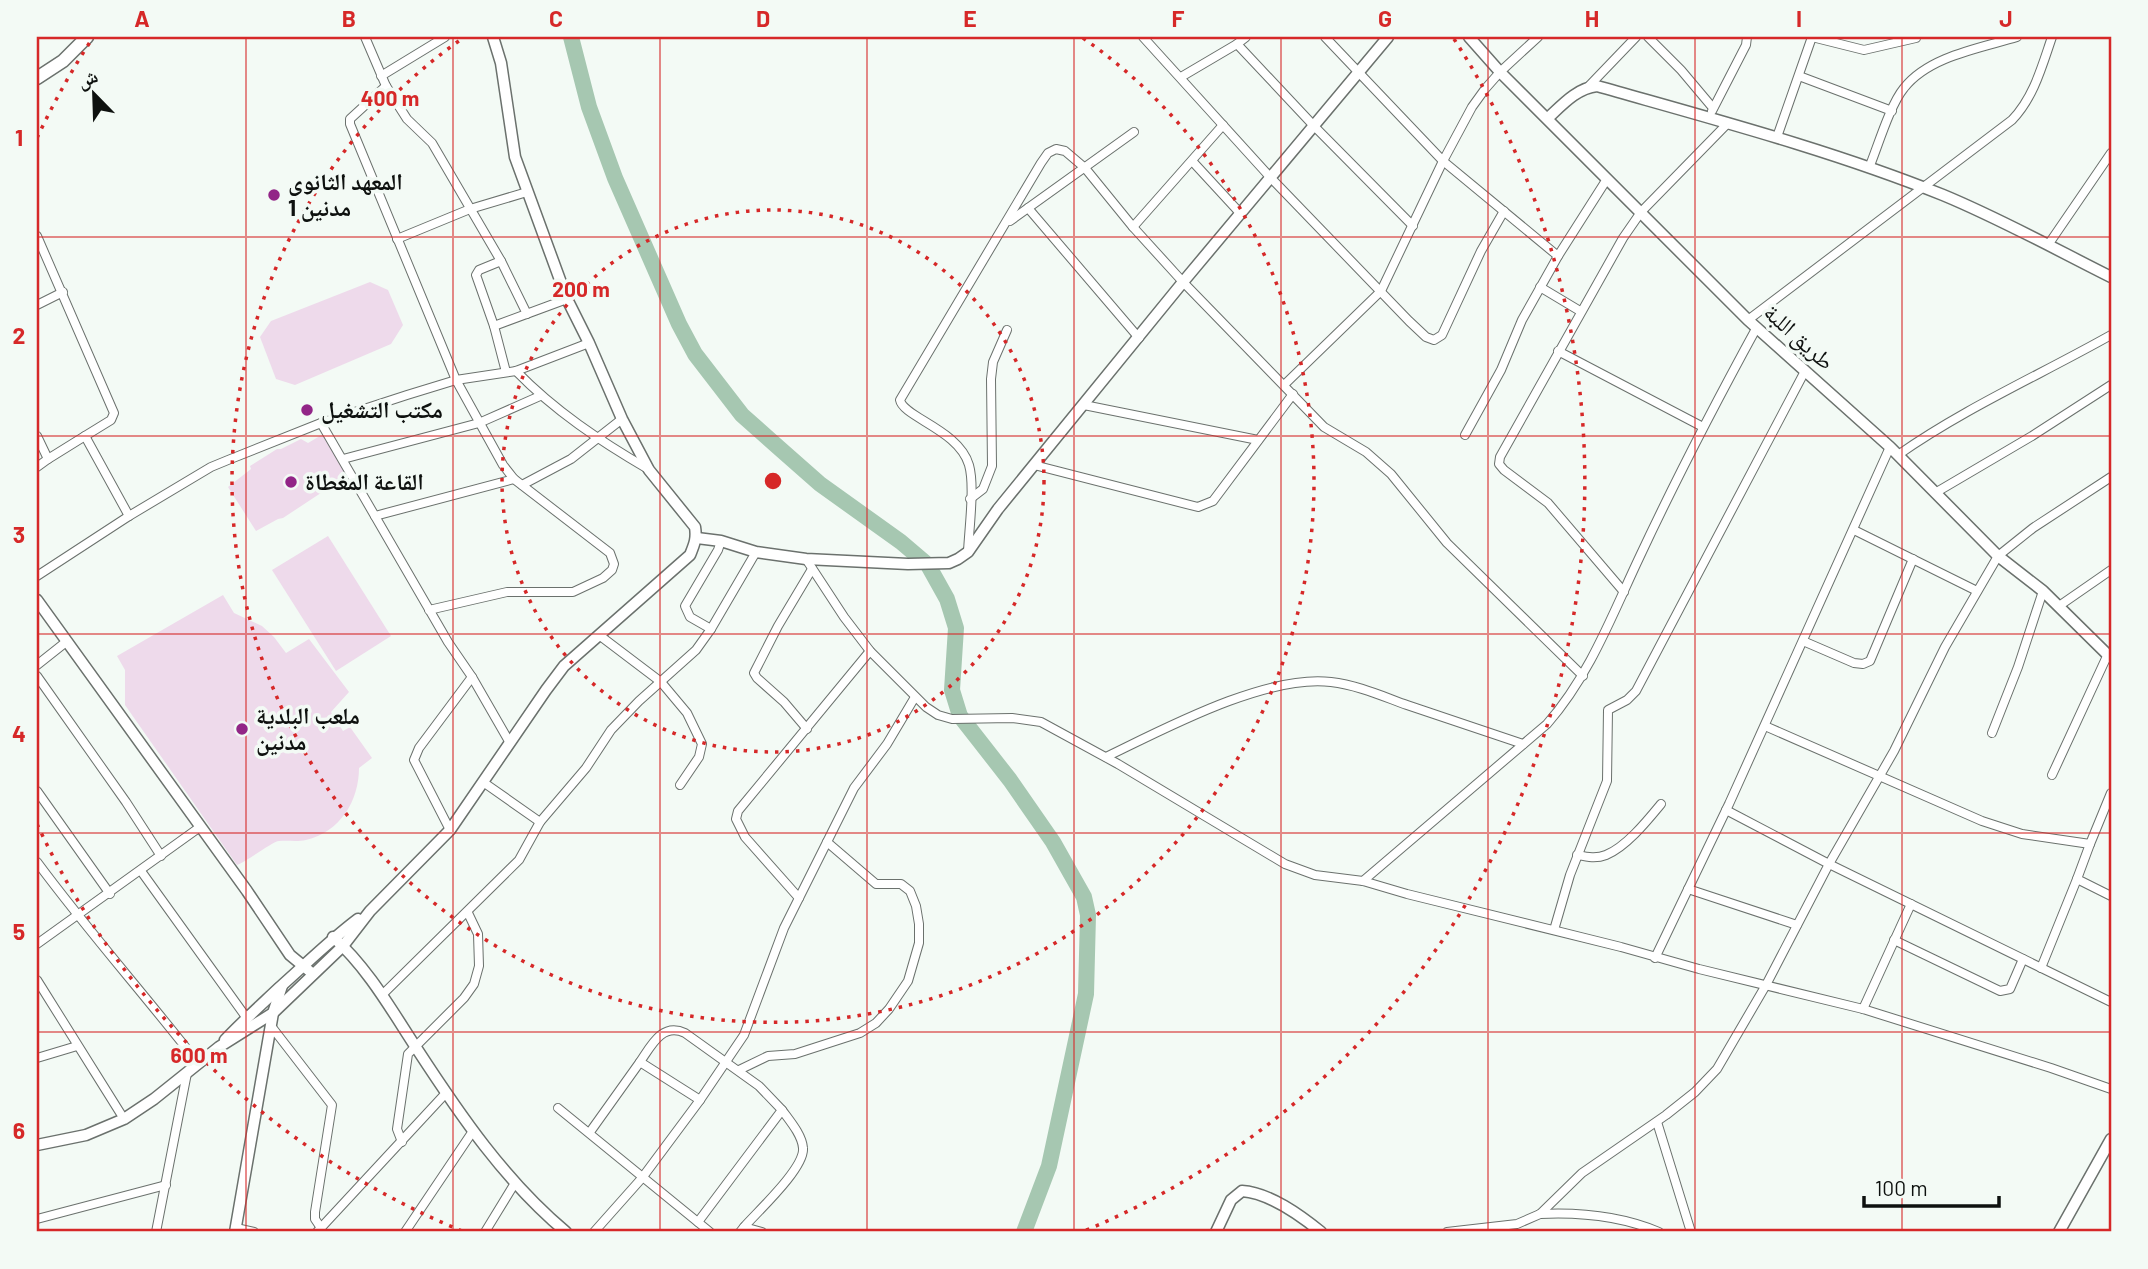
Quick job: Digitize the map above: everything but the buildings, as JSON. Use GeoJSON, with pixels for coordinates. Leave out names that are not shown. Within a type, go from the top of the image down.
{"type":"FeatureCollection","features":[{"type":"Feature","properties":{"kind":"main road"},"geometry":{"type":"LineString","coordinates":[[37,78],[63,61],[87,37]]}},
{"type":"Feature","properties":{"kind":"street"},"geometry":{"type":"LineString","coordinates":[[365,37],[386,86],[407,119],[432,144],[501,261],[527,314]]}},
{"type":"Feature","properties":{"kind":"street"},"geometry":{"type":"LineString","coordinates":[[381,76],[445,37]]}},
{"type":"Feature","properties":{"kind":"street"},"geometry":{"type":"LineString","coordinates":[[37,1145],[86,1135],[124,1118],[154,1099],[219,1047],[273,1013],[343,946],[370,911],[450,830],[565,666],[690,555],[697,538],[695,527],[649,470],[622,419],[567,299],[515,157],[501,63],[494,37]]}},
{"type":"Feature","properties":{"kind":"street"},"geometry":{"type":"LineString","coordinates":[[1143,37],[1270,177],[1426,337],[1434,340],[1442,335],[1481,251],[1504,211]]}},
{"type":"Feature","properties":{"kind":"street"},"geometry":{"type":"LineString","coordinates":[[1181,77],[1246,37]]}},
{"type":"Feature","properties":{"kind":"street"},"geometry":{"type":"LineString","coordinates":[[1325,37],[1443,161],[1558,256]]}},
{"type":"Feature","properties":{"kind":"street"},"geometry":{"type":"LineString","coordinates":[[697,538],[721,541],[809,564],[949,563],[968,552],[998,509],[1183,282],[1388,37]]}},
{"type":"Feature","properties":{"kind":"street","name":"طريق اللبة"},"geometry":{"type":"LineString","coordinates":[[1469,37],[1500,72],[1753,323],[1894,451],[1998,556],[2043,591],[2110,656]]}},
{"type":"Feature","properties":{"kind":"street"},"geometry":{"type":"LineString","coordinates":[[1284,385],[1381,291],[1472,107],[1500,72],[1538,37]]}},
{"type":"Feature","properties":{"kind":"street"},"geometry":{"type":"LineString","coordinates":[[1548,118],[1588,87],[1636,37]]}},
{"type":"Feature","properties":{"kind":"street"},"geometry":{"type":"LineString","coordinates":[[1648,37],[1681,70],[1711,112]]}},
{"type":"Feature","properties":{"kind":"street"},"geometry":{"type":"LineString","coordinates":[[1711,112],[1746,45],[1747,37]]}},
{"type":"Feature","properties":{"kind":"street"},"geometry":{"type":"LineString","coordinates":[[1777,137],[1812,37],[1864,50],[1916,38]]}},
{"type":"Feature","properties":{"kind":"street"},"geometry":{"type":"LineString","coordinates":[[1869,168],[1903,89],[1923,70],[2017,37]]}},
{"type":"Feature","properties":{"kind":"street"},"geometry":{"type":"LineString","coordinates":[[1363,881],[1523,744],[1568,701],[1583,676],[1753,323],[2012,120],[2023,109],[2031,94],[2053,37]]}},
{"type":"Feature","properties":{"kind":"street"},"geometry":{"type":"LineString","coordinates":[[1237,44],[1413,226]]}},
{"type":"Feature","properties":{"kind":"street"},"geometry":{"type":"LineString","coordinates":[[1799,76],[1892,111]]}},
{"type":"Feature","properties":{"kind":"street"},"geometry":{"type":"LineString","coordinates":[[386,86],[349,121],[456,380],[507,471],[610,553],[614,560],[612,570],[591,585],[573,592],[507,592],[429,610]]}},
{"type":"Feature","properties":{"kind":"street"},"geometry":{"type":"LineString","coordinates":[[1588,87],[1597,86],[1711,112],[1728,123],[1869,168],[1973,208],[2111,277]]}},
{"type":"Feature","properties":{"kind":"street"},"geometry":{"type":"LineString","coordinates":[[1624,592],[1548,503],[1499,464],[1500,457],[1623,238],[1641,212],[1728,123]]}},
{"type":"Feature","properties":{"kind":"street"},"geometry":{"type":"LineString","coordinates":[[1133,228],[1223,125]]}},
{"type":"Feature","properties":{"kind":"street"},"geometry":{"type":"LineString","coordinates":[[1007,223],[1134,132]]}},
{"type":"Feature","properties":{"kind":"street"},"geometry":{"type":"LineString","coordinates":[[968,552],[973,484],[969,463],[951,437],[904,409],[900,400],[1048,153],[1056,149],[1065,151],[1085,168],[1133,228],[1324,427],[1366,452],[1391,474],[1447,543],[1583,676]]}},
{"type":"Feature","properties":{"kind":"street"},"geometry":{"type":"LineString","coordinates":[[2048,245],[2111,153]]}},
{"type":"Feature","properties":{"kind":"street"},"geometry":{"type":"LineString","coordinates":[[1193,162],[1240,213]]}},
{"type":"Feature","properties":{"kind":"street"},"geometry":{"type":"LineString","coordinates":[[1465,435],[1501,370],[1522,320],[1558,256],[1607,179]]}},
{"type":"Feature","properties":{"kind":"street"},"geometry":{"type":"LineString","coordinates":[[397,239],[470,209],[527,192]]}},
{"type":"Feature","properties":{"kind":"street"},"geometry":{"type":"LineString","coordinates":[[1028,208],[1139,338]]}},
{"type":"Feature","properties":{"kind":"street"},"geometry":{"type":"LineString","coordinates":[[37,236],[114,413],[111,420],[37,467]]}},
{"type":"Feature","properties":{"kind":"street"},"geometry":{"type":"LineString","coordinates":[[501,261],[479,270],[476,275],[494,326],[506,372]]}},
{"type":"Feature","properties":{"kind":"street"},"geometry":{"type":"LineString","coordinates":[[1541,287],[1580,311]]}},
{"type":"Feature","properties":{"kind":"street"},"geometry":{"type":"LineString","coordinates":[[37,305],[63,292]]}},
{"type":"Feature","properties":{"kind":"street"},"geometry":{"type":"LineString","coordinates":[[494,326],[567,299]]}},
{"type":"Feature","properties":{"kind":"street"},"geometry":{"type":"LineString","coordinates":[[970,499],[983,489],[992,466],[990,379],[993,362],[1007,330]]}},
{"type":"Feature","properties":{"kind":"street"},"geometry":{"type":"LineString","coordinates":[[1655,958],[1854,530],[1894,451],[2111,335]]}},
{"type":"Feature","properties":{"kind":"street"},"geometry":{"type":"LineString","coordinates":[[37,576],[211,467],[321,423],[456,380],[516,371],[589,343]]}},
{"type":"Feature","properties":{"kind":"street"},"geometry":{"type":"LineString","coordinates":[[1558,351],[1703,426]]}},
{"type":"Feature","properties":{"kind":"street"},"geometry":{"type":"LineString","coordinates":[[516,371],[540,396],[598,439],[649,470]]}},
{"type":"Feature","properties":{"kind":"street"},"geometry":{"type":"LineString","coordinates":[[1553,930],[1577,855],[1607,781],[1608,710],[1627,700],[1636,691],[1805,371]]}},
{"type":"Feature","properties":{"kind":"street"},"geometry":{"type":"LineString","coordinates":[[1935,493],[2032,436],[2111,385]]}},
{"type":"Feature","properties":{"kind":"street"},"geometry":{"type":"LineString","coordinates":[[1034,465],[1198,507],[1213,501],[1293,394]]}},
{"type":"Feature","properties":{"kind":"street"},"geometry":{"type":"LineString","coordinates":[[343,459],[479,423],[540,396]]}},
{"type":"Feature","properties":{"kind":"street"},"geometry":{"type":"LineString","coordinates":[[1084,405],[1258,440]]}},
{"type":"Feature","properties":{"kind":"street"},"geometry":{"type":"LineString","coordinates":[[375,516],[518,482],[571,460],[622,419]]}},
{"type":"Feature","properties":{"kind":"street"},"geometry":{"type":"LineString","coordinates":[[321,423],[429,610],[510,743]]}},
{"type":"Feature","properties":{"kind":"street"},"geometry":{"type":"LineString","coordinates":[[37,436],[48,459]]}},
{"type":"Feature","properties":{"kind":"street"},"geometry":{"type":"LineString","coordinates":[[85,436],[129,516]]}},
{"type":"Feature","properties":{"kind":"street"},"geometry":{"type":"LineString","coordinates":[[1447,1232],[1517,1224],[1540,1214],[1582,1173],[1657,1122],[1695,1092],[1717,1069],[1880,776],[1945,647],[1998,556],[2033,528],[2111,477]]}},
{"type":"Feature","properties":{"kind":"street"},"geometry":{"type":"LineString","coordinates":[[1854,530],[1977,591]]}},
{"type":"Feature","properties":{"kind":"street"},"geometry":{"type":"LineString","coordinates":[[711,629],[690,617],[685,606],[721,541]]}},
{"type":"Feature","properties":{"kind":"street"},"geometry":{"type":"LineString","coordinates":[[382,995],[519,860],[540,822],[586,768],[611,730],[696,650],[756,552]]}},
{"type":"Feature","properties":{"kind":"street"},"geometry":{"type":"LineString","coordinates":[[1803,641],[1854,663],[1863,664],[1870,661],[1913,559]]}},
{"type":"Feature","properties":{"kind":"street"},"geometry":{"type":"LineString","coordinates":[[809,564],[870,651],[915,697],[938,715],[952,719],[1012,718],[1041,722],[1106,757],[1285,864],[1315,876],[1363,881],[1655,958],[1863,1009],[2111,1089]]}},
{"type":"Feature","properties":{"kind":"street"},"geometry":{"type":"LineString","coordinates":[[807,729],[754,673],[809,564]]}},
{"type":"Feature","properties":{"kind":"street"},"geometry":{"type":"LineString","coordinates":[[2059,606],[2111,570]]}},
{"type":"Feature","properties":{"kind":"street"},"geometry":{"type":"LineString","coordinates":[[1992,733],[2018,667],[2043,591]]}},
{"type":"Feature","properties":{"kind":"street"},"geometry":{"type":"LineString","coordinates":[[37,600],[290,955],[313,974]]}},
{"type":"Feature","properties":{"kind":"street"},"geometry":{"type":"LineString","coordinates":[[599,635],[662,681],[687,713],[702,744],[699,757],[680,785]]}},
{"type":"Feature","properties":{"kind":"street"},"geometry":{"type":"LineString","coordinates":[[37,665],[66,642]]}},
{"type":"Feature","properties":{"kind":"street"},"geometry":{"type":"LineString","coordinates":[[799,898],[745,836],[736,819],[738,811],[870,651]]}},
{"type":"Feature","properties":{"kind":"street"},"geometry":{"type":"LineString","coordinates":[[2052,775],[2110,656]]}},
{"type":"Feature","properties":{"kind":"street"},"geometry":{"type":"LineString","coordinates":[[37,676],[161,856]]}},
{"type":"Feature","properties":{"kind":"street"},"geometry":{"type":"LineString","coordinates":[[450,830],[415,764],[415,756],[472,677]]}},
{"type":"Feature","properties":{"kind":"street"},"geometry":{"type":"LineString","coordinates":[[1106,757],[1240,697],[1276,687],[1329,682],[1363,689],[1523,744]]}},
{"type":"Feature","properties":{"kind":"street"},"geometry":{"type":"LineString","coordinates":[[594,1232],[642,1178],[700,1100],[749,1026],[773,955],[854,788],[887,744],[915,697]]}},
{"type":"Feature","properties":{"kind":"street"},"geometry":{"type":"LineString","coordinates":[[1765,726],[1942,805],[2000,827],[2022,834],[2090,844]]}},
{"type":"Feature","properties":{"kind":"street"},"geometry":{"type":"LineString","coordinates":[[483,782],[540,822]]}},
{"type":"Feature","properties":{"kind":"street"},"geometry":{"type":"LineString","coordinates":[[37,791],[110,894]]}},
{"type":"Feature","properties":{"kind":"street"},"geometry":{"type":"LineString","coordinates":[[2041,968],[2111,793]]}},
{"type":"Feature","properties":{"kind":"street"},"geometry":{"type":"LineString","coordinates":[[1577,855],[1592,858],[1607,855],[1644,825],[1661,804]]}},
{"type":"Feature","properties":{"kind":"street"},"geometry":{"type":"LineString","coordinates":[[1726,810],[1829,864],[2111,1002]]}},
{"type":"Feature","properties":{"kind":"street"},"geometry":{"type":"LineString","coordinates":[[37,944],[200,827]]}},
{"type":"Feature","properties":{"kind":"street"},"geometry":{"type":"LineString","coordinates":[[739,1070],[768,1056],[794,1054],[867,1030],[889,1009],[908,981],[919,932],[916,906],[910,891],[901,884],[876,884],[827,842]]}},
{"type":"Feature","properties":{"kind":"street"},"geometry":{"type":"LineString","coordinates":[[37,863],[198,1063]]}},
{"type":"Feature","properties":{"kind":"street"},"geometry":{"type":"LineString","coordinates":[[141,871],[246,1017]]}},
{"type":"Feature","properties":{"kind":"street"},"geometry":{"type":"LineString","coordinates":[[2077,878],[2111,896]]}},
{"type":"Feature","properties":{"kind":"street"},"geometry":{"type":"LineString","coordinates":[[1688,889],[1797,925]]}},
{"type":"Feature","properties":{"kind":"street"},"geometry":{"type":"LineString","coordinates":[[1863,1009],[1911,904]]}},
{"type":"Feature","properties":{"kind":"street"},"geometry":{"type":"LineString","coordinates":[[219,1047],[246,1017],[303,964],[333,937],[370,911]]}},
{"type":"Feature","properties":{"kind":"street"},"geometry":{"type":"LineString","coordinates":[[402,1142],[398,1135],[398,1112],[408,1054],[464,998],[474,984],[480,950],[478,934],[468,913]]}},
{"type":"Feature","properties":{"kind":"street"},"geometry":{"type":"LineString","coordinates":[[333,937],[382,995],[473,1131],[515,1183],[563,1231]]}},
{"type":"Feature","properties":{"kind":"street"},"geometry":{"type":"LineString","coordinates":[[1894,940],[2000,991],[2010,989],[2023,959]]}},
{"type":"Feature","properties":{"kind":"street"},"geometry":{"type":"LineString","coordinates":[[290,955],[294,974],[303,984]]}},
{"type":"Feature","properties":{"kind":"street"},"geometry":{"type":"LineString","coordinates":[[37,982],[124,1118]]}},
{"type":"Feature","properties":{"kind":"street"},"geometry":{"type":"LineString","coordinates":[[254,1232],[235,1230],[273,1013],[282,986]]}},
{"type":"Feature","properties":{"kind":"street"},"geometry":{"type":"LineString","coordinates":[[271,1026],[332,1105],[314,1212],[319,1230],[446,1093]]}},
{"type":"Feature","properties":{"kind":"street"},"geometry":{"type":"LineString","coordinates":[[590,1132],[659,1035],[673,1030],[685,1033],[727,1061],[771,1096],[803,1145],[802,1157],[789,1176],[742,1230]]}},
{"type":"Feature","properties":{"kind":"street"},"geometry":{"type":"LineString","coordinates":[[37,1058],[77,1046]]}},
{"type":"Feature","properties":{"kind":"street"},"geometry":{"type":"LineString","coordinates":[[640,1062],[700,1100]]}},
{"type":"Feature","properties":{"kind":"street"},"geometry":{"type":"LineString","coordinates":[[156,1232],[187,1073]]}},
{"type":"Feature","properties":{"kind":"street"},"geometry":{"type":"LineString","coordinates":[[558,1108],[710,1232]]}},
{"type":"Feature","properties":{"kind":"street"},"geometry":{"type":"LineString","coordinates":[[698,1223],[782,1110]]}},
{"type":"Feature","properties":{"kind":"street"},"geometry":{"type":"LineString","coordinates":[[1657,1122],[1691,1232]]}},
{"type":"Feature","properties":{"kind":"street"},"geometry":{"type":"LineString","coordinates":[[405,1232],[473,1131]]}},
{"type":"Feature","properties":{"kind":"street"},"geometry":{"type":"LineString","coordinates":[[2059,1232],[2111,1139]]}},
{"type":"Feature","properties":{"kind":"street"},"geometry":{"type":"LineString","coordinates":[[485,1232],[515,1183]]}},
{"type":"Feature","properties":{"kind":"street"},"geometry":{"type":"LineString","coordinates":[[37,1219],[166,1185]]}},
{"type":"Feature","properties":{"kind":"street"},"geometry":{"type":"LineString","coordinates":[[1216,1232],[1231,1200],[1242,1191],[1251,1192],[1285,1208],[1321,1232]]}},
{"type":"Feature","properties":{"kind":"street"},"geometry":{"type":"LineString","coordinates":[[1540,1214],[1598,1215],[1659,1232]]}},
{"type":"Feature","properties":{"kind":"street"},"geometry":{"type":"LineString","coordinates":[[1513,1232],[1528,1220]]}},
{"type":"Feature","properties":{"kind":"street"},"geometry":{"type":"LineString","coordinates":[[742,1230],[761,1232]]}},
{"type":"Feature","properties":{"kind":"shaded area"},"geometry":{"type":"Polygon","coordinates":[[[370,282],[388,290],[403,325],[391,344],[295,385],[276,379],[260,337],[271,321],[370,282]]]}},
{"type":"Feature","properties":{"kind":"shaded area","name":"القاعة المغطاة"},"geometry":{"type":"Polygon","coordinates":[[[325,433],[350,479],[345,488],[331,491],[330,487],[283,518],[256,531],[228,487],[251,469],[250,466],[277,449],[301,439],[308,443],[325,433]]]}},
{"type":"Feature","properties":{"kind":"shaded area"},"geometry":{"type":"Polygon","coordinates":[[[328,536],[391,636],[336,671],[272,570],[328,536]]]}},
{"type":"Feature","properties":{"kind":"shaded area","name":"ملعب البلدية مدنين"},"geometry":{"type":"Polygon","coordinates":[[[223,595],[234,613],[262,626],[286,653],[309,639],[349,692],[331,712],[343,731],[350,727],[372,758],[359,768],[356,792],[351,803],[329,830],[306,840],[276,842],[237,865],[125,705],[125,670],[117,656],[223,595]]]}},
{"type":"Feature","properties":{"kind":"waterway"},"geometry":{"type":"LineString","coordinates":[[571,37],[589,107],[615,178],[679,324],[695,354],[742,415],[820,484],[901,542],[928,565],[947,599],[956,628],[952,690],[960,716],[1010,780],[1053,842],[1084,897],[1088,915],[1086,994],[1049,1166],[1024,1232]]}},
{"type":"Feature","properties":{"kind":"place","name":"المعهد الثانوي مدنين 1"},"geometry":{"type":"Point","coordinates":[274,195]}},
{"type":"Feature","properties":{"kind":"place","name":"مكتب التشغيل"},"geometry":{"type":"Point","coordinates":[307,410]}},
{"type":"Feature","properties":{"kind":"place","name":"القاعة المغطاة"},"geometry":{"type":"Point","coordinates":[291,482]}},
{"type":"Feature","properties":{"kind":"place","name":"ملعب البلدية مدنين"},"geometry":{"type":"Point","coordinates":[242,729]}}]}
